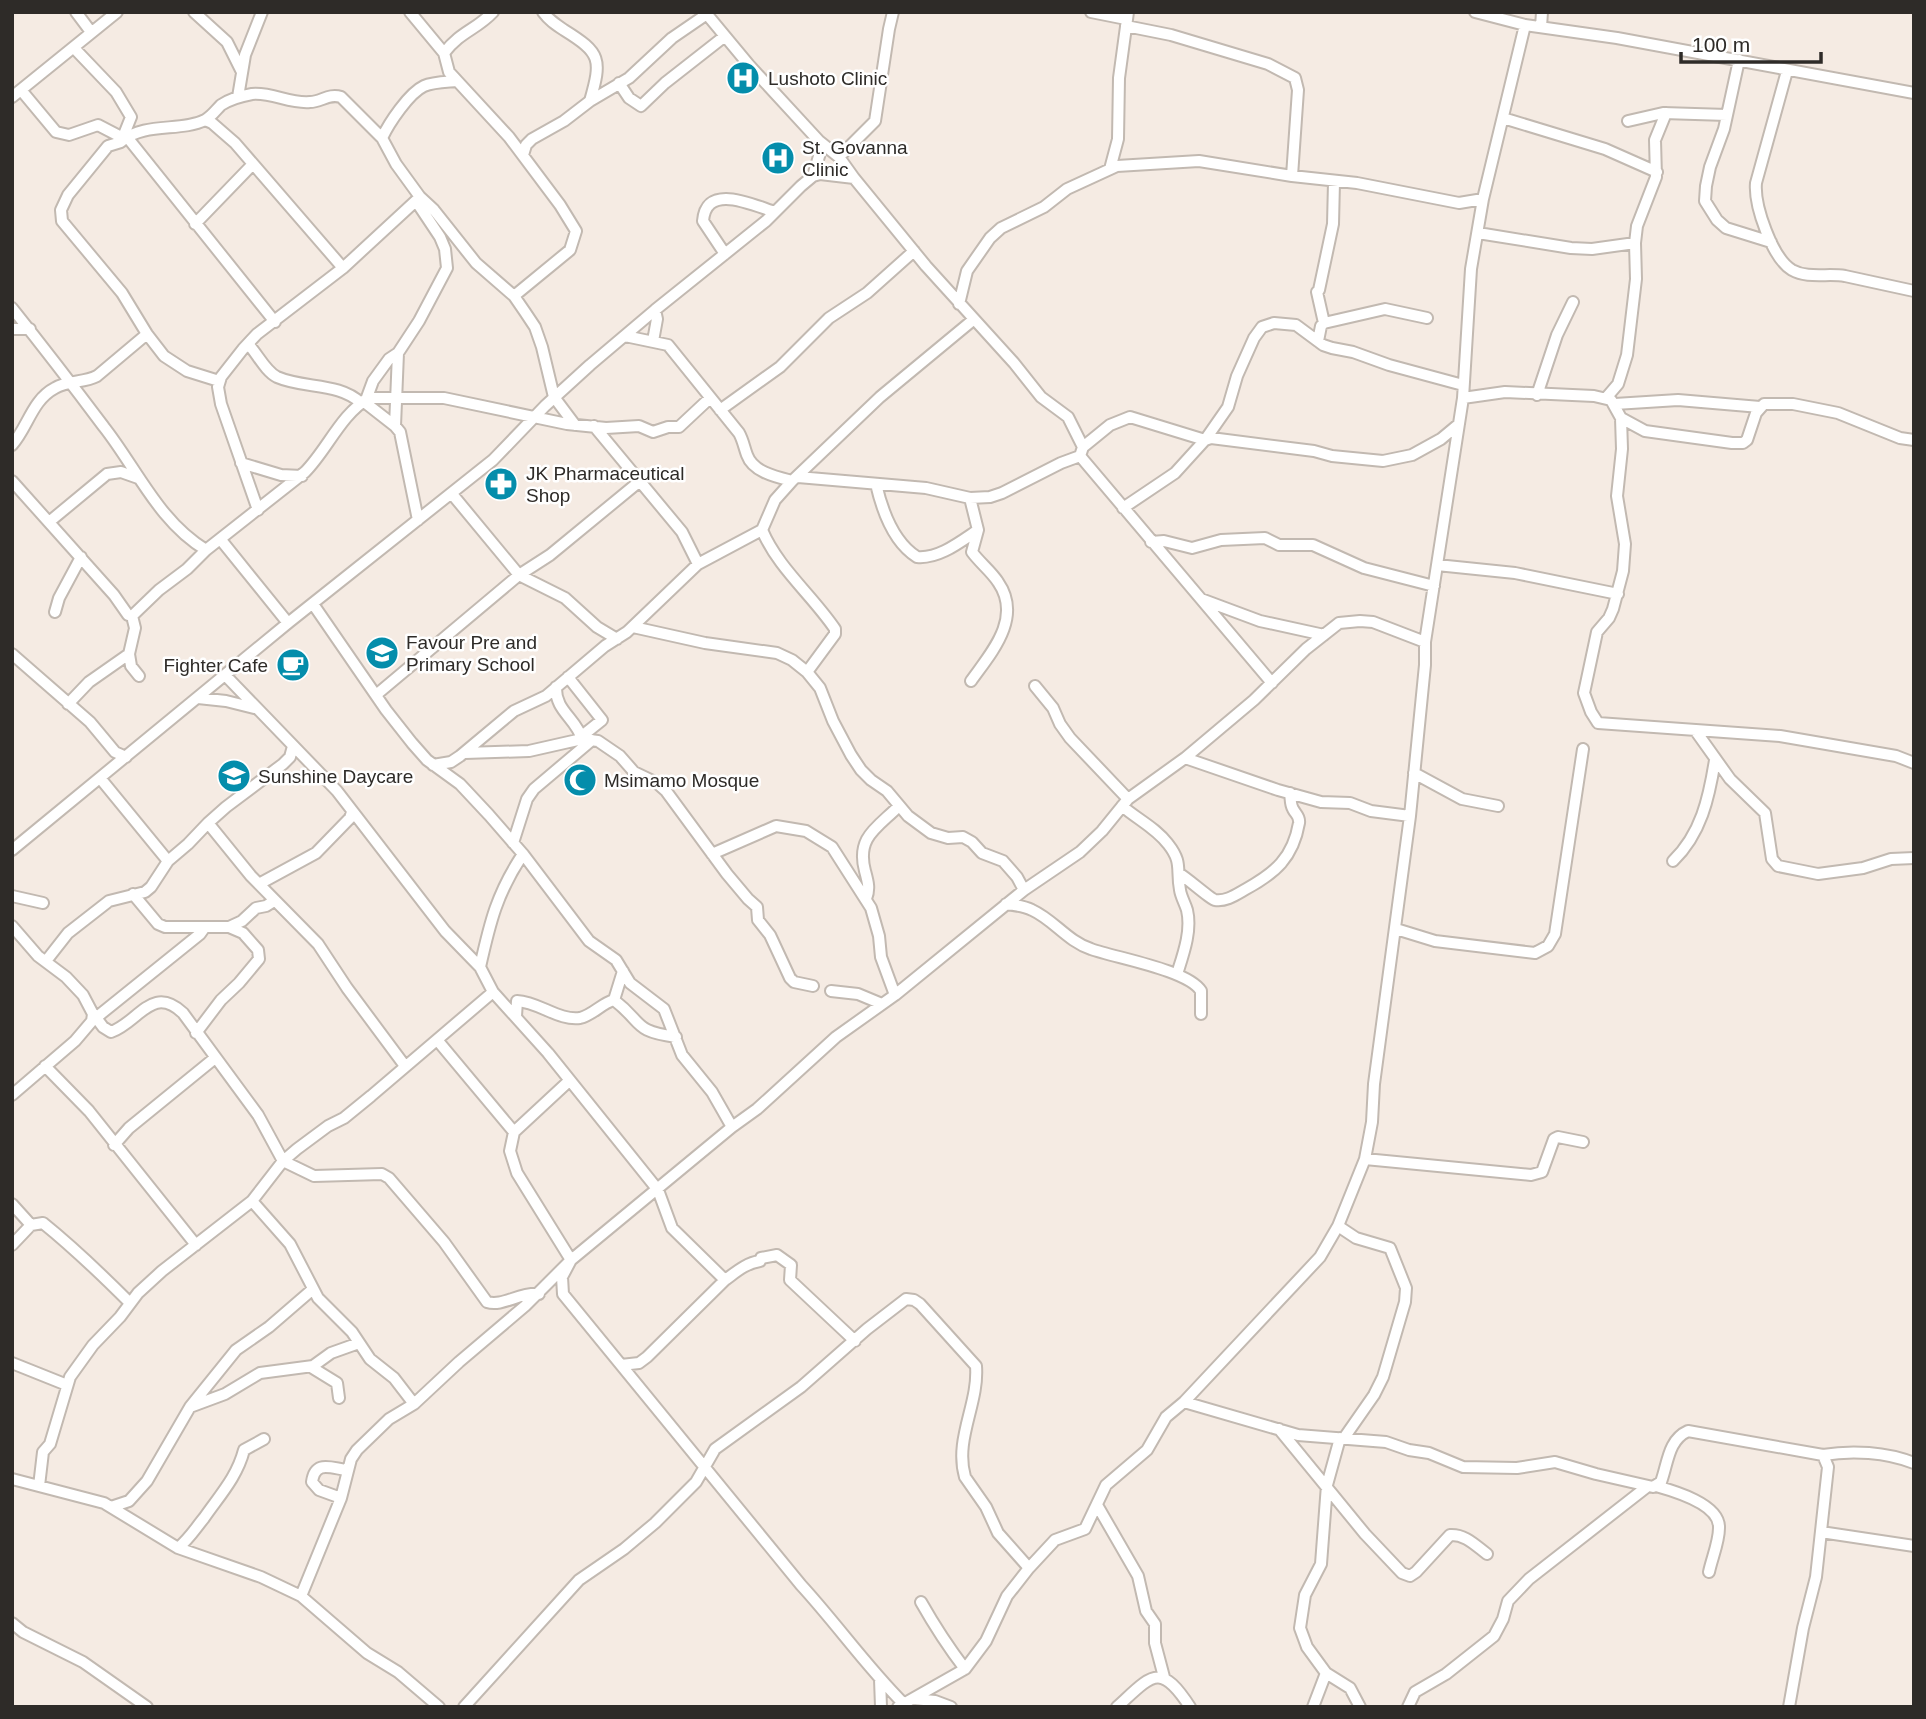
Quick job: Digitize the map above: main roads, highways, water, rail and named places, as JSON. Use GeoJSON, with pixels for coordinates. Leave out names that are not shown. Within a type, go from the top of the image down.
{"type":"FeatureCollection","features":[{"type":"Feature","properties":{"kind":"place","name":"Lushoto Clinic"},"geometry":{"type":"Point","coordinates":[743,78]}},
{"type":"Feature","properties":{"kind":"place","name":"St. Govanna Clinic"},"geometry":{"type":"Point","coordinates":[778,158]}},
{"type":"Feature","properties":{"kind":"place","name":"JK Pharmaceutical Shop"},"geometry":{"type":"Point","coordinates":[501,484]}},
{"type":"Feature","properties":{"kind":"place","name":"Favour Pre and Primary School"},"geometry":{"type":"Point","coordinates":[382,653]}},
{"type":"Feature","properties":{"kind":"place","name":"Fighter Cafe"},"geometry":{"type":"Point","coordinates":[293,665]}},
{"type":"Feature","properties":{"kind":"place","name":"Sunshine Daycare"},"geometry":{"type":"Point","coordinates":[234,776]}},
{"type":"Feature","properties":{"kind":"place","name":"Msimamo Mosque"},"geometry":{"type":"Point","coordinates":[580,780]}}]}
